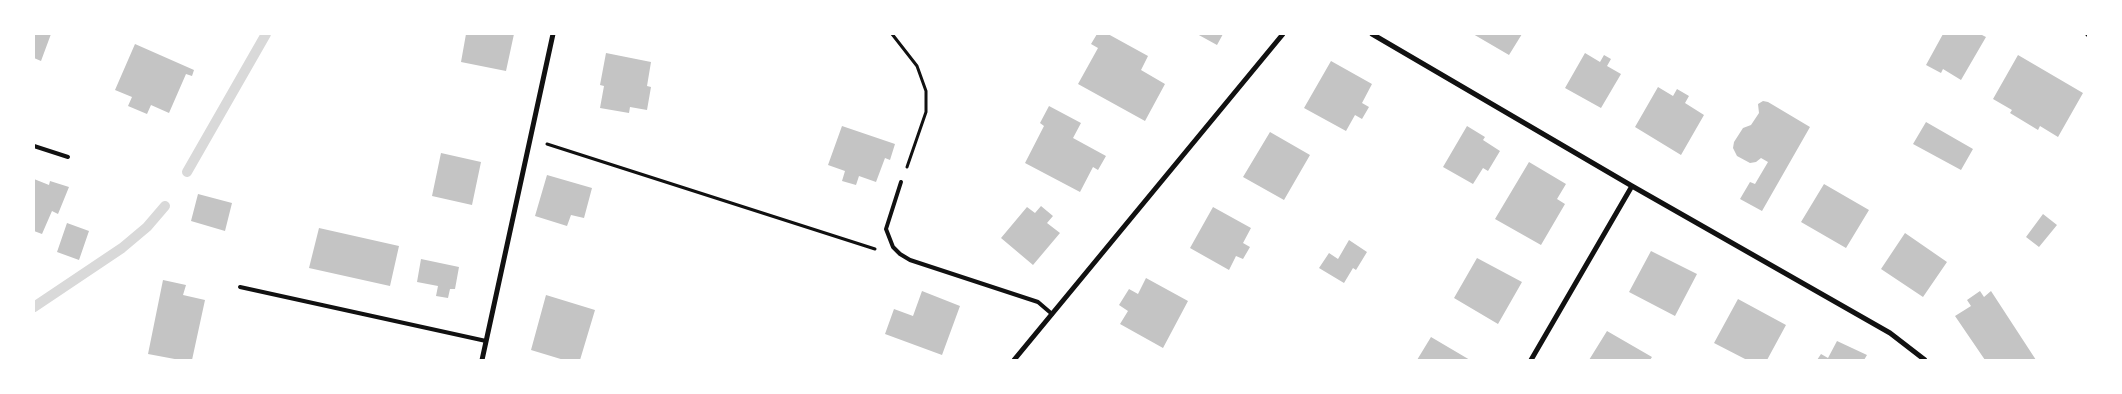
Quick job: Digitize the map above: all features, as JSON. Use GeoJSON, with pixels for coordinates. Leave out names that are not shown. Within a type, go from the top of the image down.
{"type":"FeatureCollection","features":[{"type":"Feature","properties":{"kind":"street"},"geometry":{"type":"LineString","coordinates":[[482,360],[553,34]]}},
{"type":"Feature","properties":{"kind":"street"},"geometry":{"type":"LineString","coordinates":[[1014,360],[1283,34]]}},
{"type":"Feature","properties":{"kind":"street"},"geometry":{"type":"LineString","coordinates":[[1372,34],[1632,186],[1890,332],[1925,360]]}},
{"type":"Feature","properties":{"kind":"street"},"geometry":{"type":"LineString","coordinates":[[1531,360],[1632,186]]}},
{"type":"Feature","properties":{"kind":"lane"},"geometry":{"type":"LineString","coordinates":[[34,146],[68,157]]}},
{"type":"Feature","properties":{"kind":"lane"},"geometry":{"type":"LineString","coordinates":[[901,182],[886,229],[888,238],[895,249],[910,260],[1038,302],[1052,314]]}},
{"type":"Feature","properties":{"kind":"lane"},"geometry":{"type":"LineString","coordinates":[[240,287],[486,341]]}},
{"type":"Feature","properties":{"kind":"path"},"geometry":{"type":"LineString","coordinates":[[892,34],[917,66],[926,91],[926,112],[901,182]]}},
{"type":"Feature","properties":{"kind":"path"},"geometry":{"type":"LineString","coordinates":[[530,139],[860,246],[883,252],[895,249]]}},
{"type":"Feature","properties":{"kind":"building"},"geometry":{"type":"Polygon","coordinates":[[[34,34],[51,34],[41,61],[34,58],[34,34]]]}},
{"type":"Feature","properties":{"kind":"building"},"geometry":{"type":"Polygon","coordinates":[[[466,34],[514,34],[506,71],[461,62],[466,34]]]}},
{"type":"Feature","properties":{"kind":"building"},"geometry":{"type":"Polygon","coordinates":[[[1097,34],[1108,34],[1148,56],[1141,70],[1165,84],[1145,121],[1078,84],[1098,48],[1091,44],[1097,34]]]}},
{"type":"Feature","properties":{"kind":"building"},"geometry":{"type":"Polygon","coordinates":[[[1197,34],[1223,34],[1217,45],[1197,34]]]}},
{"type":"Feature","properties":{"kind":"building"},"geometry":{"type":"Polygon","coordinates":[[[1473,34],[1522,34],[1509,55],[1473,34]]]}},
{"type":"Feature","properties":{"kind":"building"},"geometry":{"type":"Polygon","coordinates":[[[1943,34],[1980,34],[1986,37],[1961,80],[1943,69],[1941,73],[1926,65],[1943,34]]]}},
{"type":"Feature","properties":{"kind":"building"},"geometry":{"type":"Polygon","coordinates":[[[135,44],[194,70],[192,76],[186,74],[169,113],[151,105],[147,114],[128,106],[132,97],[115,90],[135,44]]]}},
{"type":"Feature","properties":{"kind":"building"},"geometry":{"type":"Polygon","coordinates":[[[606,53],[651,62],[647,86],[651,87],[647,110],[630,107],[629,113],[600,108],[604,86],[600,85],[606,53]]]}},
{"type":"Feature","properties":{"kind":"building"},"geometry":{"type":"Polygon","coordinates":[[[1585,53],[1600,62],[1604,55],[1611,59],[1607,66],[1621,74],[1601,108],[1565,88],[1585,53]]]}},
{"type":"Feature","properties":{"kind":"building"},"geometry":{"type":"Polygon","coordinates":[[[2018,55],[2083,93],[2058,137],[2040,126],[2038,130],[2010,113],[2012,110],[1993,99],[2018,55]]]}},
{"type":"Feature","properties":{"kind":"building"},"geometry":{"type":"Polygon","coordinates":[[[1331,61],[1372,84],[1362,103],[1369,107],[1362,119],[1355,115],[1346,131],[1304,108],[1331,61]]]}},
{"type":"Feature","properties":{"kind":"building"},"geometry":{"type":"Polygon","coordinates":[[[1658,87],[1673,96],[1677,89],[1689,96],[1685,103],[1704,115],[1681,155],[1635,127],[1658,87]]]}},
{"type":"Feature","properties":{"kind":"building"},"geometry":{"type":"Polygon","coordinates":[[[1763,101],[1768,102],[1810,127],[1762,211],[1740,199],[1750,182],[1755,184],[1768,162],[1761,158],[1756,162],[1750,163],[1737,156],[1733,148],[1734,142],[1743,128],[1751,125],[1759,113],[1758,104],[1763,101]]]}},
{"type":"Feature","properties":{"kind":"building"},"geometry":{"type":"Polygon","coordinates":[[[1049,106],[1081,123],[1073,138],[1106,156],[1098,170],[1093,167],[1080,192],[1025,163],[1044,126],[1040,123],[1049,106]]]}},
{"type":"Feature","properties":{"kind":"building"},"geometry":{"type":"Polygon","coordinates":[[[1926,122],[1973,149],[1961,170],[1913,144],[1926,122]]]}},
{"type":"Feature","properties":{"kind":"building"},"geometry":{"type":"Polygon","coordinates":[[[842,126],[895,144],[890,160],[885,158],[876,182],[859,176],[856,185],[842,181],[845,171],[828,165],[842,126]]]}},
{"type":"Feature","properties":{"kind":"building"},"geometry":{"type":"Polygon","coordinates":[[[1467,126],[1485,137],[1483,140],[1500,151],[1488,171],[1483,168],[1473,184],[1443,167],[1467,126]]]}},
{"type":"Feature","properties":{"kind":"building"},"geometry":{"type":"Polygon","coordinates":[[[1270,132],[1310,155],[1284,200],[1243,177],[1270,132]]]}},
{"type":"Feature","properties":{"kind":"building"},"geometry":{"type":"Polygon","coordinates":[[[441,153],[481,162],[472,205],[432,196],[441,153]]]}},
{"type":"Feature","properties":{"kind":"building"},"geometry":{"type":"Polygon","coordinates":[[[1529,162],[1566,184],[1557,199],[1565,204],[1541,245],[1495,219],[1529,162]]]}},
{"type":"Feature","properties":{"kind":"building"},"geometry":{"type":"Polygon","coordinates":[[[547,175],[592,188],[584,218],[571,215],[567,226],[535,216],[547,175]]]}},
{"type":"Feature","properties":{"kind":"building"},"geometry":{"type":"Polygon","coordinates":[[[34,179],[49,185],[50,181],[69,187],[58,214],[52,211],[42,234],[34,231],[34,179]]]}},
{"type":"Feature","properties":{"kind":"building"},"geometry":{"type":"Polygon","coordinates":[[[1824,184],[1869,210],[1846,248],[1801,222],[1824,184]]]}},
{"type":"Feature","properties":{"kind":"building"},"geometry":{"type":"Polygon","coordinates":[[[198,194],[232,203],[225,231],[191,221],[198,194]]]}},
{"type":"Feature","properties":{"kind":"building"},"geometry":{"type":"Polygon","coordinates":[[[1041,206],[1053,216],[1047,223],[1060,233],[1033,265],[1001,238],[1027,207],[1035,213],[1041,206]]]}},
{"type":"Feature","properties":{"kind":"building"},"geometry":{"type":"Polygon","coordinates":[[[1213,207],[1251,228],[1243,243],[1250,247],[1243,259],[1236,256],[1229,270],[1190,248],[1213,207]]]}},
{"type":"Feature","properties":{"kind":"building"},"geometry":{"type":"Polygon","coordinates":[[[2043,214],[2057,225],[2039,247],[2026,237],[2043,214]]]}},
{"type":"Feature","properties":{"kind":"building"},"geometry":{"type":"Polygon","coordinates":[[[67,223],[89,231],[79,260],[57,252],[67,223]]]}},
{"type":"Feature","properties":{"kind":"building"},"geometry":{"type":"Polygon","coordinates":[[[319,228],[399,246],[390,286],[309,268],[319,228]]]}},
{"type":"Feature","properties":{"kind":"building"},"geometry":{"type":"Polygon","coordinates":[[[1905,233],[1947,262],[1923,297],[1881,269],[1905,233]]]}},
{"type":"Feature","properties":{"kind":"building"},"geometry":{"type":"Polygon","coordinates":[[[1349,240],[1367,252],[1356,270],[1353,268],[1344,283],[1319,268],[1329,253],[1338,259],[1349,240]]]}},
{"type":"Feature","properties":{"kind":"building"},"geometry":{"type":"Polygon","coordinates":[[[1651,251],[1697,274],[1675,316],[1629,292],[1651,251]]]}},
{"type":"Feature","properties":{"kind":"building"},"geometry":{"type":"Polygon","coordinates":[[[1477,258],[1522,282],[1498,324],[1454,298],[1477,258]]]}},
{"type":"Feature","properties":{"kind":"building"},"geometry":{"type":"Polygon","coordinates":[[[421,259],[459,267],[455,289],[450,289],[448,298],[436,296],[438,286],[417,282],[421,259]]]}},
{"type":"Feature","properties":{"kind":"building"},"geometry":{"type":"Polygon","coordinates":[[[1146,278],[1188,301],[1163,348],[1120,324],[1128,311],[1119,305],[1129,289],[1138,294],[1146,278]]]}},
{"type":"Feature","properties":{"kind":"building"},"geometry":{"type":"Polygon","coordinates":[[[163,280],[186,285],[183,295],[205,300],[192,360],[180,360],[148,354],[163,280]]]}},
{"type":"Feature","properties":{"kind":"building"},"geometry":{"type":"Polygon","coordinates":[[[922,291],[960,306],[942,355],[885,334],[894,309],[913,316],[922,291]]]}},
{"type":"Feature","properties":{"kind":"building"},"geometry":{"type":"Polygon","coordinates":[[[1980,291],[1984,297],[1991,291],[2036,360],[1985,360],[1955,316],[1971,306],[1967,300],[1980,291]]]}},
{"type":"Feature","properties":{"kind":"building"},"geometry":{"type":"Polygon","coordinates":[[[546,295],[595,310],[580,360],[564,360],[531,350],[546,295]]]}},
{"type":"Feature","properties":{"kind":"building"},"geometry":{"type":"Polygon","coordinates":[[[1738,299],[1786,325],[1767,360],[1747,360],[1714,343],[1738,299]]]}},
{"type":"Feature","properties":{"kind":"building"},"geometry":{"type":"Polygon","coordinates":[[[1607,331],[1652,357],[1650,360],[1589,360],[1607,331]]]}},
{"type":"Feature","properties":{"kind":"building"},"geometry":{"type":"Polygon","coordinates":[[[1431,337],[1470,360],[1417,360],[1431,337]]]}},
{"type":"Feature","properties":{"kind":"building"},"geometry":{"type":"Polygon","coordinates":[[[1837,341],[1867,355],[1864,360],[1817,360],[1821,354],[1828,358],[1837,341]]]}},
{"type":"Feature","properties":{"kind":"waterway"},"geometry":{"type":"LineString","coordinates":[[187,172],[266,34]]}},
{"type":"Feature","properties":{"kind":"waterway"},"geometry":{"type":"LineString","coordinates":[[34,307],[122,248],[147,227],[165,206]]}}]}
